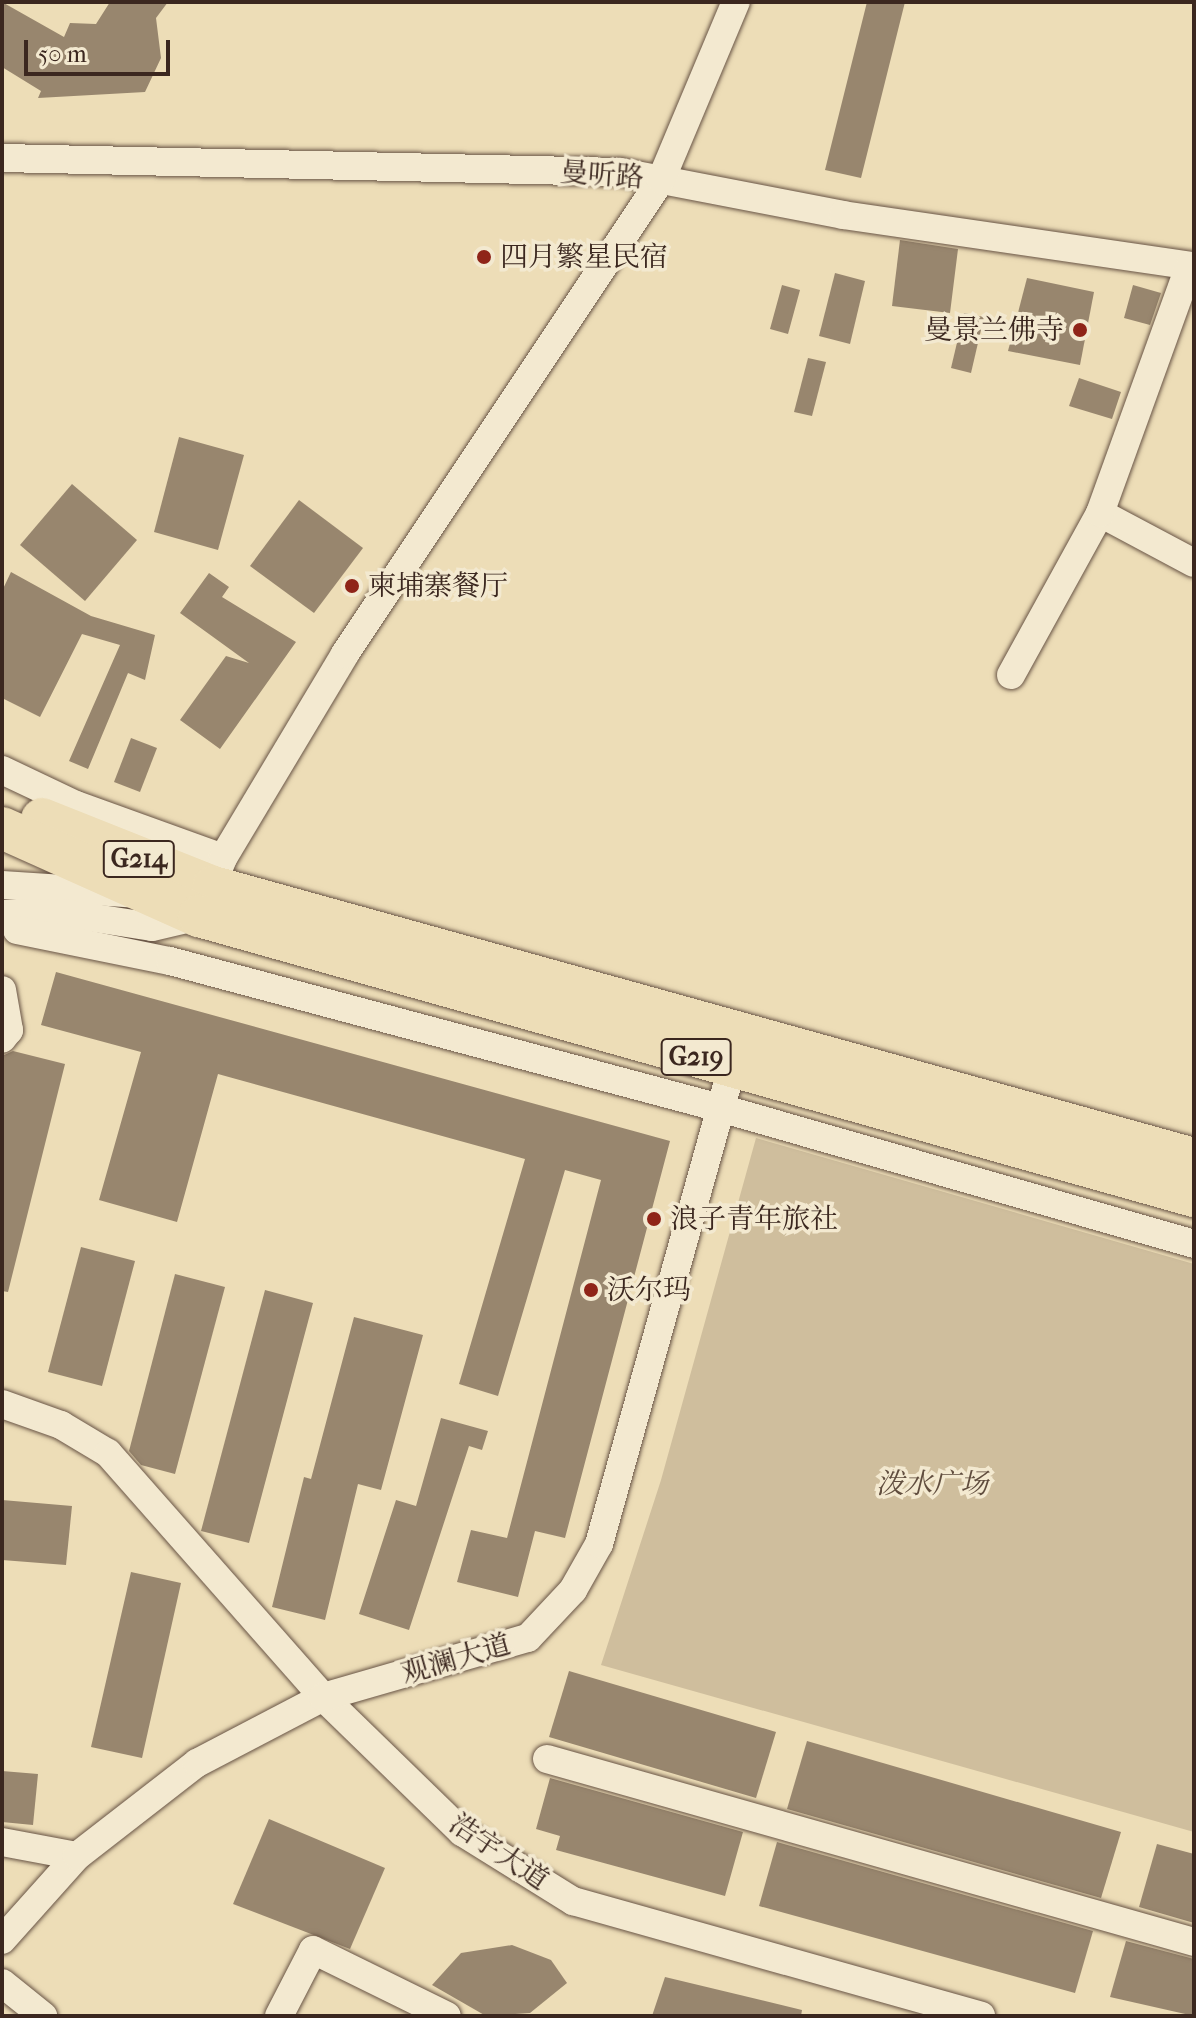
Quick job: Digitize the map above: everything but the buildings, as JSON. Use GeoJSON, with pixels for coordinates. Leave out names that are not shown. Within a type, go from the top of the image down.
{"type":"FeatureCollection","features":[{"type":"Feature","properties":{"kind":"highway","name":"G214"},"geometry":{"type":"LineString","coordinates":[[2,799],[65,830],[212,887]]}},
{"type":"Feature","properties":{"kind":"highway"},"geometry":{"type":"LineString","coordinates":[[2,828],[145,894]]}},
{"type":"Feature","properties":{"kind":"highway","name":"G214"},"geometry":{"type":"LineString","coordinates":[[145,894],[212,887]]}},
{"type":"Feature","properties":{"kind":"highway","name":"G219"},"geometry":{"type":"LineString","coordinates":[[212,887],[449,986],[1194,1196]]}},
{"type":"Feature","properties":{"kind":"highway","name":"G219"},"geometry":{"type":"LineString","coordinates":[[212,887],[1194,1159]]}},
{"type":"Feature","properties":{"kind":"highway"},"geometry":{"type":"LineString","coordinates":[[1125,1177],[1194,1224]]}},
{"type":"Feature","properties":{"kind":"street"},"geometry":{"type":"LineString","coordinates":[[2,914],[62,913],[152,927],[212,887],[345,654],[661,180],[736,2]]}},
{"type":"Feature","properties":{"kind":"street","name":"曼听路"},"geometry":{"type":"LineString","coordinates":[[2,158],[620,172],[843,215],[1192,267]]}},
{"type":"Feature","properties":{"kind":"street"},"geometry":{"type":"LineString","coordinates":[[1011,675],[1100,513],[1192,267]]}},
{"type":"Feature","properties":{"kind":"street"},"geometry":{"type":"LineString","coordinates":[[1100,513],[1194,563]]}},
{"type":"Feature","properties":{"kind":"street"},"geometry":{"type":"LineString","coordinates":[[2,770],[76,805],[212,887]]}},
{"type":"Feature","properties":{"kind":"street"},"geometry":{"type":"LineString","coordinates":[[2,885],[113,897],[145,894]]}},
{"type":"Feature","properties":{"kind":"street"},"geometry":{"type":"LineString","coordinates":[[2,930],[41,930],[435,1032],[720,1108],[1194,1244]]}},
{"type":"Feature","properties":{"kind":"street"},"geometry":{"type":"LineString","coordinates":[[435,1032],[449,986]]}},
{"type":"Feature","properties":{"kind":"street"},"geometry":{"type":"LineString","coordinates":[[2,990],[9,1030],[2,1039]]}},
{"type":"Feature","properties":{"kind":"street","name":"观澜大道"},"geometry":{"type":"LineString","coordinates":[[2,1940],[77,1856],[197,1763],[323,1697],[528,1638],[573,1590],[599,1544],[732,1067]]}},
{"type":"Feature","properties":{"kind":"street","name":"浩宇大道"},"geometry":{"type":"LineString","coordinates":[[2,1404],[61,1425],[108,1453],[323,1697],[462,1832],[573,1901],[981,2016]]}},
{"type":"Feature","properties":{"kind":"street"},"geometry":{"type":"LineString","coordinates":[[547,1759],[1194,1942]]}},
{"type":"Feature","properties":{"kind":"street"},"geometry":{"type":"LineString","coordinates":[[2,1842],[77,1856]]}},
{"type":"Feature","properties":{"kind":"street"},"geometry":{"type":"LineString","coordinates":[[279,2016],[313,1950],[447,2016]]}},
{"type":"Feature","properties":{"kind":"street"},"geometry":{"type":"LineString","coordinates":[[2,1983],[43,2016]]}},
{"type":"Feature","properties":{"kind":"green space","name":"泼水广场"},"geometry":{"type":"Polygon","coordinates":[[[756,1138],[1194,1264],[1194,1832],[601,1665],[661,1480],[756,1138]]]}},
{"type":"Feature","properties":{"kind":"place","name":"四月繁星民宿"},"geometry":{"type":"Point","coordinates":[484,257]}},
{"type":"Feature","properties":{"kind":"place","name":"曼景兰佛寺"},"geometry":{"type":"Point","coordinates":[1080,330]}},
{"type":"Feature","properties":{"kind":"place","name":"柬埔寨餐厅"},"geometry":{"type":"Point","coordinates":[352,586]}},
{"type":"Feature","properties":{"kind":"place","name":"浪子青年旅社"},"geometry":{"type":"Point","coordinates":[654,1219]}},
{"type":"Feature","properties":{"kind":"place","name":"沃尔玛"},"geometry":{"type":"Point","coordinates":[591,1290]}}]}
